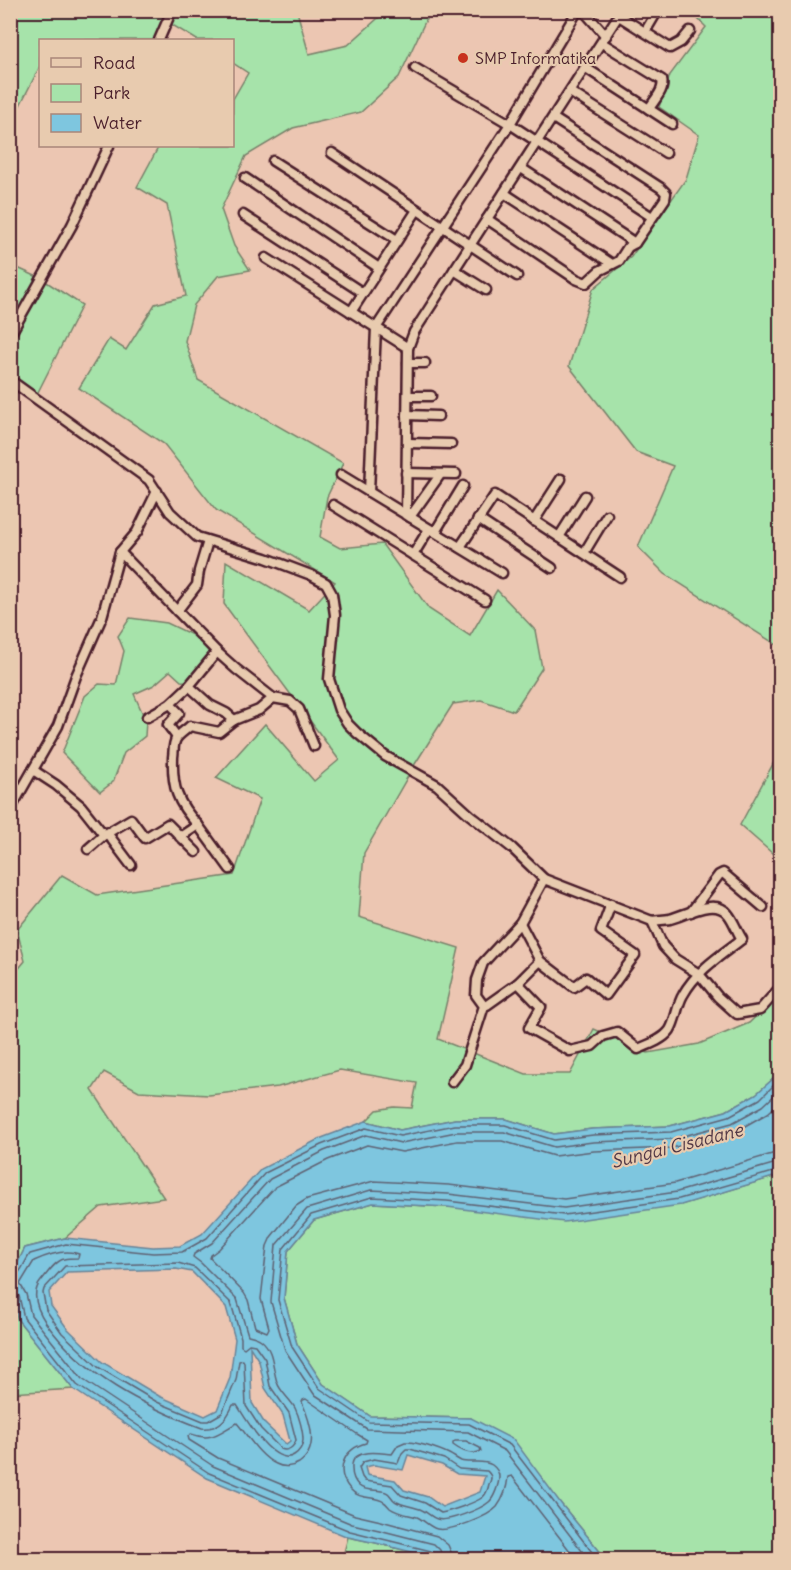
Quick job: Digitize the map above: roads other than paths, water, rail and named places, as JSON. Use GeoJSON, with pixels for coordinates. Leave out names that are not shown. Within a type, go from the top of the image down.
{"type":"FeatureCollection","features":[{"type":"Feature","properties":{"kind":"street"},"geometry":{"type":"LineString","coordinates":[[159,39],[172,10]]}},
{"type":"Feature","properties":{"kind":"street"},"geometry":{"type":"LineString","coordinates":[[369,492],[376,328],[510,124],[578,10]]}},
{"type":"Feature","properties":{"kind":"street"},"geometry":{"type":"LineString","coordinates":[[583,10],[604,40],[662,80],[660,92],[649,109]]}},
{"type":"Feature","properties":{"kind":"street"},"geometry":{"type":"LineString","coordinates":[[645,32],[658,10]]}},
{"type":"Feature","properties":{"kind":"street"},"geometry":{"type":"LineString","coordinates":[[408,516],[406,473],[408,348],[414,332],[621,13],[670,48],[681,42],[690,31]]}},
{"type":"Feature","properties":{"kind":"street"},"geometry":{"type":"LineString","coordinates":[[415,68],[510,124],[652,217]]}},
{"type":"Feature","properties":{"kind":"street"},"geometry":{"type":"LineString","coordinates":[[586,68],[672,124]]}},
{"type":"Feature","properties":{"kind":"street"},"geometry":{"type":"LineString","coordinates":[[570,92],[666,153]]}},
{"type":"Feature","properties":{"kind":"street"},"geometry":{"type":"LineString","coordinates":[[487,219],[586,283],[599,271],[619,261],[628,247],[635,243],[665,200],[666,193],[662,188],[553,118]]}},
{"type":"Feature","properties":{"kind":"street"},"geometry":{"type":"LineString","coordinates":[[10,335],[72,225],[109,147]]}},
{"type":"Feature","properties":{"kind":"street"},"geometry":{"type":"LineString","coordinates":[[332,153],[517,276]]}},
{"type":"Feature","properties":{"kind":"street"},"geometry":{"type":"LineString","coordinates":[[273,161],[397,240]]}},
{"type":"Feature","properties":{"kind":"street"},"geometry":{"type":"LineString","coordinates":[[520,168],[635,243]]}},
{"type":"Feature","properties":{"kind":"street"},"geometry":{"type":"LineString","coordinates":[[245,178],[379,268]]}},
{"type":"Feature","properties":{"kind":"street"},"geometry":{"type":"LineString","coordinates":[[504,193],[612,264]]}},
{"type":"Feature","properties":{"kind":"street"},"geometry":{"type":"LineString","coordinates":[[351,312],[417,210]]}},
{"type":"Feature","properties":{"kind":"street"},"geometry":{"type":"LineString","coordinates":[[243,215],[363,293]]}},
{"type":"Feature","properties":{"kind":"street"},"geometry":{"type":"LineString","coordinates":[[266,258],[408,348]]}},
{"type":"Feature","properties":{"kind":"street"},"geometry":{"type":"LineString","coordinates":[[454,270],[486,290]]}},
{"type":"Feature","properties":{"kind":"street"},"geometry":{"type":"LineString","coordinates":[[408,363],[425,363]]}},
{"type":"Feature","properties":{"kind":"street"},"geometry":{"type":"LineString","coordinates":[[10,380],[149,480],[170,513],[197,537],[266,558],[326,583],[332,594],[335,615],[329,679],[339,711],[348,724],[385,756],[437,785],[512,848],[544,879],[652,921],[669,920],[711,907],[723,910],[728,914],[742,939],[699,974],[683,995],[669,1031],[653,1044],[638,1049],[617,1032],[603,1036],[592,1047],[570,1051],[529,1028],[541,1007],[518,983]]}},
{"type":"Feature","properties":{"kind":"street"},"geometry":{"type":"LineString","coordinates":[[408,396],[431,396]]}},
{"type":"Feature","properties":{"kind":"street"},"geometry":{"type":"LineString","coordinates":[[407,415],[438,416]]}},
{"type":"Feature","properties":{"kind":"street"},"geometry":{"type":"LineString","coordinates":[[408,443],[451,444]]}},
{"type":"Feature","properties":{"kind":"street"},"geometry":{"type":"LineString","coordinates":[[406,473],[456,474]]}},
{"type":"Feature","properties":{"kind":"street"},"geometry":{"type":"LineString","coordinates":[[341,475],[502,573]]}},
{"type":"Feature","properties":{"kind":"street"},"geometry":{"type":"LineString","coordinates":[[408,516],[440,475]]}},
{"type":"Feature","properties":{"kind":"street"},"geometry":{"type":"LineString","coordinates":[[534,521],[561,479]]}},
{"type":"Feature","properties":{"kind":"street"},"geometry":{"type":"LineString","coordinates":[[413,555],[463,486]]}},
{"type":"Feature","properties":{"kind":"street"},"geometry":{"type":"LineString","coordinates":[[10,810],[58,726],[76,676],[102,617],[120,552],[137,532],[157,491]]}},
{"type":"Feature","properties":{"kind":"street"},"geometry":{"type":"LineString","coordinates":[[460,547],[495,495],[620,577]]}},
{"type":"Feature","properties":{"kind":"street"},"geometry":{"type":"LineString","coordinates":[[559,537],[585,496]]}},
{"type":"Feature","properties":{"kind":"street"},"geometry":{"type":"LineString","coordinates":[[333,505],[485,600]]}},
{"type":"Feature","properties":{"kind":"street"},"geometry":{"type":"LineString","coordinates":[[584,553],[608,515]]}},
{"type":"Feature","properties":{"kind":"street"},"geometry":{"type":"LineString","coordinates":[[478,519],[552,568]]}},
{"type":"Feature","properties":{"kind":"street"},"geometry":{"type":"LineString","coordinates":[[177,611],[198,585],[199,571],[208,541]]}},
{"type":"Feature","properties":{"kind":"street"},"geometry":{"type":"LineString","coordinates":[[120,552],[217,652],[273,698],[290,701],[299,709],[314,746]]}},
{"type":"Feature","properties":{"kind":"street"},"geometry":{"type":"LineString","coordinates":[[147,717],[170,704],[189,686],[217,652]]}},
{"type":"Feature","properties":{"kind":"street"},"geometry":{"type":"LineString","coordinates":[[189,686],[210,705],[226,712],[234,720]]}},
{"type":"Feature","properties":{"kind":"street"},"geometry":{"type":"LineString","coordinates":[[230,869],[198,825],[186,814],[177,794],[173,778],[174,744],[177,737],[190,726],[219,732],[234,720],[259,710],[273,698]]}},
{"type":"Feature","properties":{"kind":"street"},"geometry":{"type":"LineString","coordinates":[[170,704],[179,713],[168,725],[177,737]]}},
{"type":"Feature","properties":{"kind":"street"},"geometry":{"type":"LineString","coordinates":[[33,770],[56,784],[81,806],[131,866]]}},
{"type":"Feature","properties":{"kind":"street"},"geometry":{"type":"LineString","coordinates":[[88,849],[106,834],[131,819],[145,838],[168,824],[196,852]]}},
{"type":"Feature","properties":{"kind":"street"},"geometry":{"type":"LineString","coordinates":[[180,837],[198,825]]}},
{"type":"Feature","properties":{"kind":"street"},"geometry":{"type":"LineString","coordinates":[[691,912],[719,875],[723,873],[763,907]]}},
{"type":"Feature","properties":{"kind":"street"},"geometry":{"type":"LineString","coordinates":[[484,1006],[476,995],[477,980],[483,963],[520,923],[544,879]]}},
{"type":"Feature","properties":{"kind":"street"},"geometry":{"type":"LineString","coordinates":[[520,923],[540,961],[574,987],[586,978],[606,995],[634,955],[600,931],[611,904]]}},
{"type":"Feature","properties":{"kind":"street"},"geometry":{"type":"LineString","coordinates":[[652,921],[663,946],[675,959],[699,974],[718,997],[737,1014],[760,1010],[777,991]]}},
{"type":"Feature","properties":{"kind":"street"},"geometry":{"type":"LineString","coordinates":[[452,1082],[465,1065],[484,1006],[518,983],[540,961]]}},
{"type":"Feature","properties":{"kind":"water","name":"Sungai Cisadane"},"geometry":{"type":"Polygon","coordinates":[[[780,1070],[780,1175],[681,1205],[564,1222],[447,1207],[373,1203],[314,1220],[288,1251],[284,1298],[297,1344],[323,1384],[370,1416],[471,1418],[514,1440],[606,1559],[439,1559],[348,1537],[207,1478],[73,1389],[18,1320],[11,1276],[25,1248],[65,1238],[153,1247],[180,1246],[202,1234],[261,1169],[319,1139],[366,1121],[400,1130],[455,1119],[506,1119],[554,1134],[592,1129],[670,1126],[726,1111],[756,1094],[780,1070]],[[176,1269],[67,1272],[49,1292],[51,1306],[67,1328],[102,1362],[159,1396],[205,1416],[217,1410],[230,1378],[235,1339],[226,1307],[192,1272],[176,1269]],[[250,1347],[252,1403],[265,1424],[286,1444],[290,1441],[283,1415],[265,1388],[259,1361],[250,1347]],[[408,1455],[403,1470],[374,1465],[365,1467],[367,1475],[395,1480],[404,1490],[428,1497],[442,1507],[480,1492],[485,1476],[457,1474],[442,1465],[408,1455]]]}},
{"type":"Feature","properties":{"kind":"place","name":"SMP Informatika"},"geometry":{"type":"Point","coordinates":[463,58]}}]}
